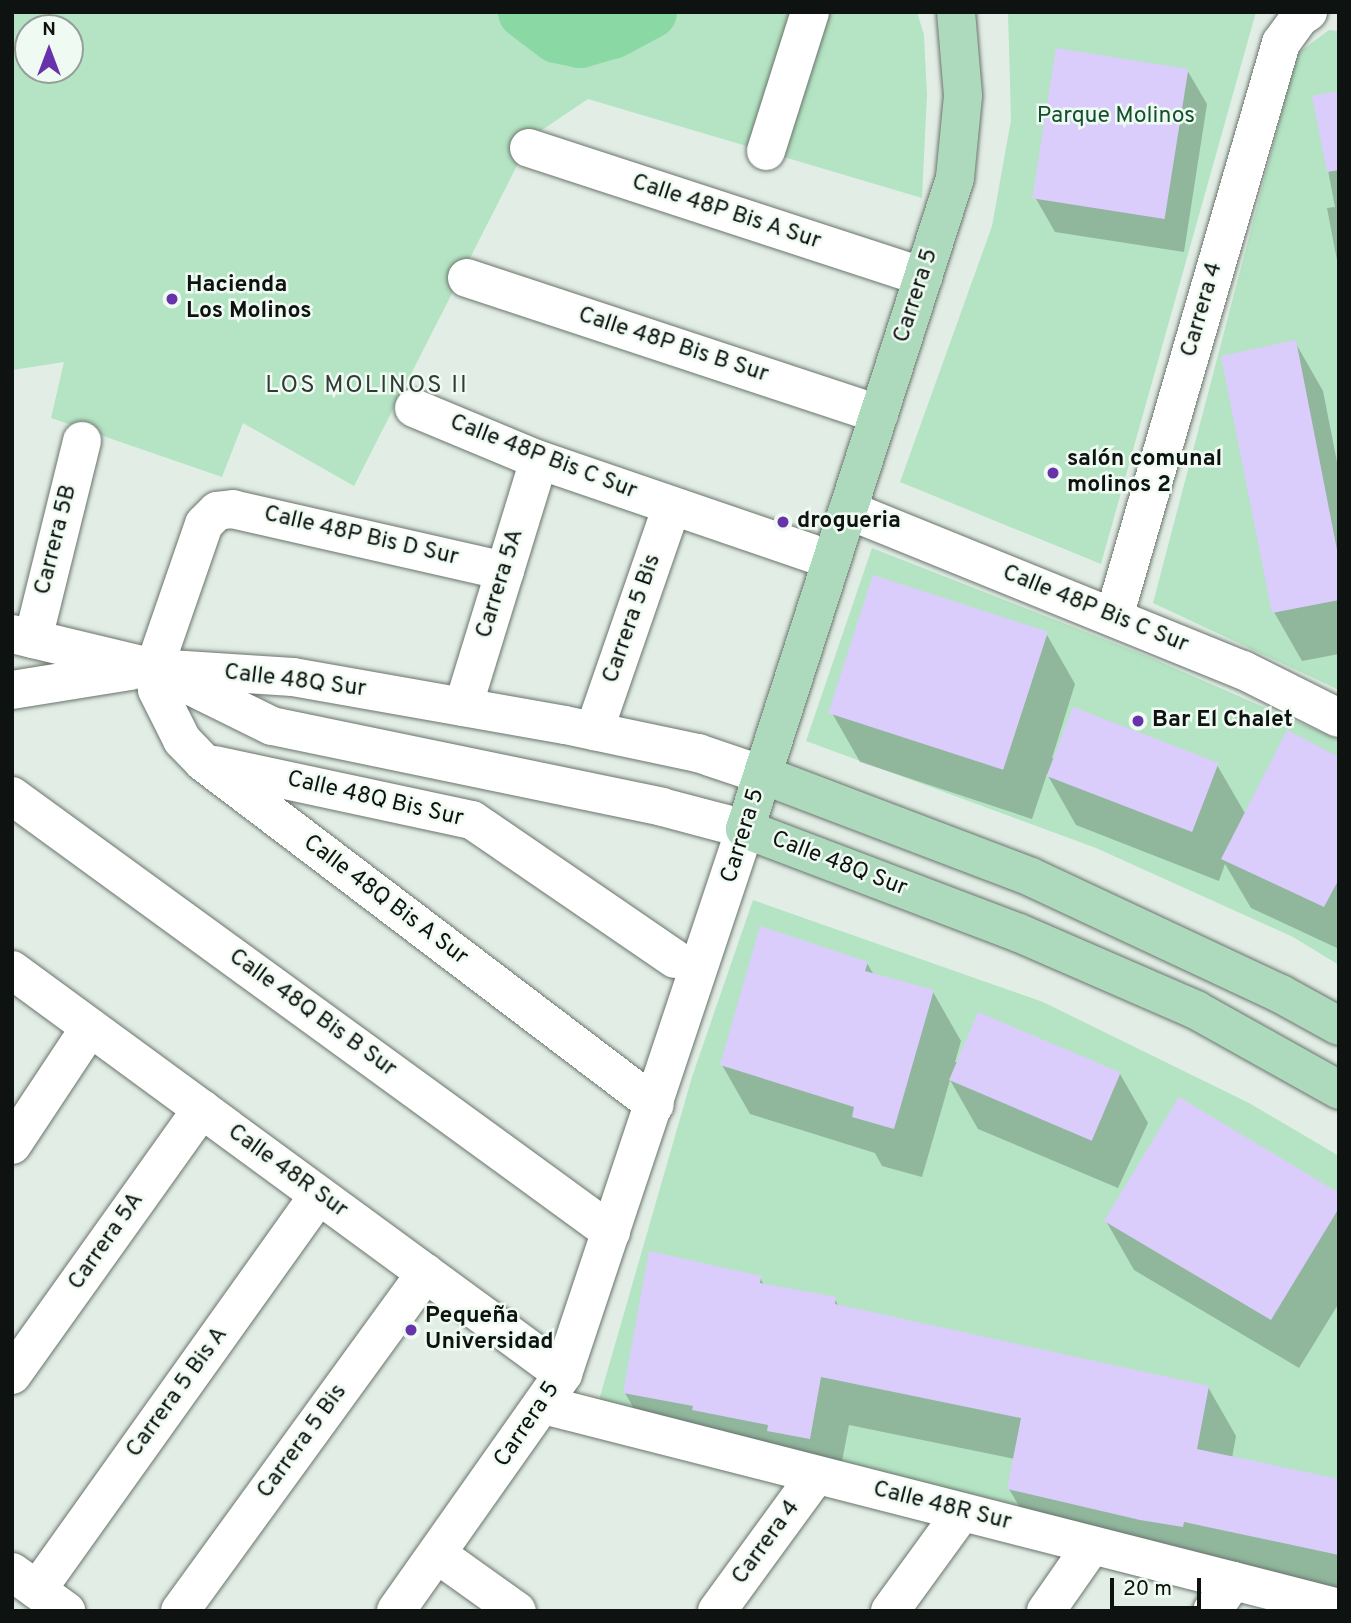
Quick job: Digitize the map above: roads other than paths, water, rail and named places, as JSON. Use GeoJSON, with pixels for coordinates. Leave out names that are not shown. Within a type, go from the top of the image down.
{"type":"FeatureCollection","features":[{"type":"Feature","properties":{"kind":"main road","name":"Carrera 5"},"geometry":{"type":"LineString","coordinates":[[745,829],[923,277],[959,152],[963,52],[956,12]]}},
{"type":"Feature","properties":{"kind":"main road","name":"Calle 48Q Sur"},"geometry":{"type":"LineString","coordinates":[[763,775],[1031,877],[1281,994],[1339,1026]]}},
{"type":"Feature","properties":{"kind":"main road","name":"Calle 48Q Sur"},"geometry":{"type":"LineString","coordinates":[[745,829],[1018,933],[1196,1010],[1339,1090]]}},
{"type":"Feature","properties":{"kind":"street"},"geometry":{"type":"LineString","coordinates":[[766,151],[810,12]]}},
{"type":"Feature","properties":{"kind":"street","name":"Carrera 4"},"geometry":{"type":"LineString","coordinates":[[1114,617],[1283,28],[1308,12]]}},
{"type":"Feature","properties":{"kind":"street","name":"Calle 48P Bis A Sur"},"geometry":{"type":"LineString","coordinates":[[529,148],[923,277]]}},
{"type":"Feature","properties":{"kind":"street","name":"Calle 48P Bis B Sur"},"geometry":{"type":"LineString","coordinates":[[467,278],[879,414]]}},
{"type":"Feature","properties":{"kind":"street","name":"Calle 48P Bis C Sur"},"geometry":{"type":"LineString","coordinates":[[414,408],[539,460],[831,560]]}},
{"type":"Feature","properties":{"kind":"street","name":"Carrera 5B"},"geometry":{"type":"LineString","coordinates":[[23,636],[82,441]]}},
{"type":"Feature","properties":{"kind":"street","name":"Carrera 5A"},"geometry":{"type":"LineString","coordinates":[[463,707],[539,460]]}},
{"type":"Feature","properties":{"kind":"street","name":"Carrera 5 Bis"},"geometry":{"type":"LineString","coordinates":[[594,731],[672,506]]}},
{"type":"Feature","properties":{"kind":"street","name":"Calle 48P Bis D Sur"},"geometry":{"type":"LineString","coordinates":[[154,668],[204,524],[217,511],[233,509],[505,571]]}},
{"type":"Feature","properties":{"kind":"street","name":"Calle 48P Bis C Sur"},"geometry":{"type":"LineString","coordinates":[[848,510],[1243,670],[1339,718]]}},
{"type":"Feature","properties":{"kind":"street","name":"Calle 48Q Sur"},"geometry":{"type":"LineString","coordinates":[[23,636],[154,668],[293,677],[594,731],[698,753],[763,775]]}},
{"type":"Feature","properties":{"kind":"street"},"geometry":{"type":"LineString","coordinates":[[12,690],[154,668]]}},
{"type":"Feature","properties":{"kind":"street","name":"Calle 48Q Sur"},"geometry":{"type":"LineString","coordinates":[[154,668],[272,726],[649,804],[745,829]]}},
{"type":"Feature","properties":{"kind":"street","name":"Calle 48Q Bis A Sur"},"geometry":{"type":"LineString","coordinates":[[154,668],[166,713],[203,762],[654,1105]]}},
{"type":"Feature","properties":{"kind":"street","name":"Calle 48Q Bis Sur"},"geometry":{"type":"LineString","coordinates":[[203,762],[472,820],[675,959]]}},
{"type":"Feature","properties":{"kind":"street","name":"Calle 48Q Bis B Sur"},"geometry":{"type":"LineString","coordinates":[[12,796],[611,1232]]}},
{"type":"Feature","properties":{"kind":"street","name":"Carrera 5"},"geometry":{"type":"LineString","coordinates":[[396,1611],[554,1390],[611,1232],[745,829]]}},
{"type":"Feature","properties":{"kind":"street","name":"Calle 48R Sur"},"geometry":{"type":"LineString","coordinates":[[12,970],[426,1273],[554,1390],[816,1475],[1092,1545],[1223,1596],[1339,1608]]}},
{"type":"Feature","properties":{"kind":"street"},"geometry":{"type":"LineString","coordinates":[[12,1145],[90,1027]]}},
{"type":"Feature","properties":{"kind":"street","name":"Carrera 5A"},"geometry":{"type":"LineString","coordinates":[[12,1375],[202,1109]]}},
{"type":"Feature","properties":{"kind":"street","name":"Carrera 5 Bis A"},"geometry":{"type":"LineString","coordinates":[[38,1591],[320,1195]]}},
{"type":"Feature","properties":{"kind":"street","name":"Carrera 5 Bis"},"geometry":{"type":"LineString","coordinates":[[180,1611],[426,1273]]}},
{"type":"Feature","properties":{"kind":"street","name":"Carrera 4"},"geometry":{"type":"LineString","coordinates":[[717,1611],[816,1475]]}},
{"type":"Feature","properties":{"kind":"street"},"geometry":{"type":"LineString","coordinates":[[890,1611],[962,1512]]}},
{"type":"Feature","properties":{"kind":"street"},"geometry":{"type":"LineString","coordinates":[[1046,1611],[1092,1545]]}},
{"type":"Feature","properties":{"kind":"street"},"geometry":{"type":"LineString","coordinates":[[437,1553],[517,1611]]}},
{"type":"Feature","properties":{"kind":"waterway"},"geometry":{"type":"LineString","coordinates":[[525,12],[557,36],[580,41],[612,32],[650,12]]}},
{"type":"Feature","properties":{"kind":"place","name":"Hacienda Los Molinos"},"geometry":{"type":"Point","coordinates":[172,299]}},
{"type":"Feature","properties":{"kind":"place","name":"salón comunal molinos 2"},"geometry":{"type":"Point","coordinates":[1053,473]}},
{"type":"Feature","properties":{"kind":"place","name":"drogueria"},"geometry":{"type":"Point","coordinates":[783,522]}},
{"type":"Feature","properties":{"kind":"place","name":"Bar El Chalet"},"geometry":{"type":"Point","coordinates":[1138,721]}},
{"type":"Feature","properties":{"kind":"place","name":"Pequeña Universidad"},"geometry":{"type":"Point","coordinates":[411,1330]}},
{"type":"Feature","properties":{"kind":"district","name":"LOS MOLINOS II"},"geometry":{"type":"Point","coordinates":[367,387]}},
{"type":"Feature","properties":{"kind":"park label","name":"Parque Molinos"},"geometry":{"type":"Point","coordinates":[1116,117]}}]}
